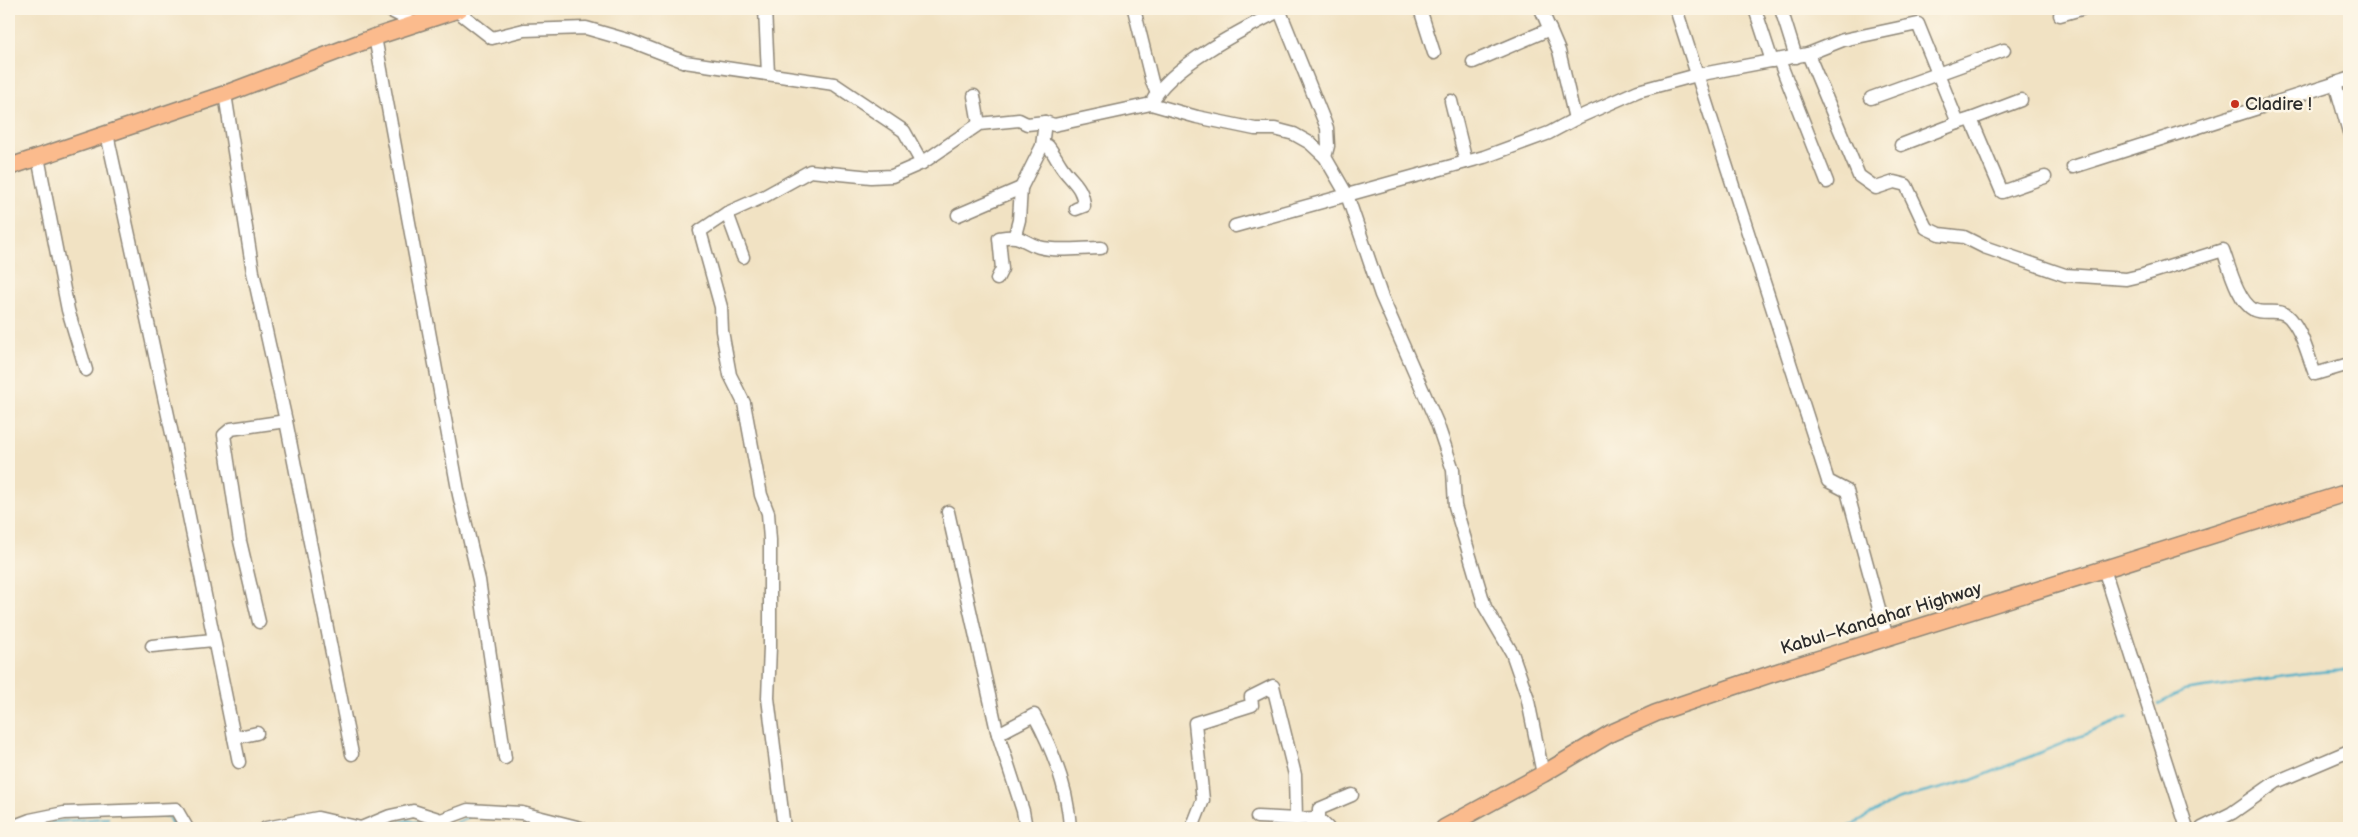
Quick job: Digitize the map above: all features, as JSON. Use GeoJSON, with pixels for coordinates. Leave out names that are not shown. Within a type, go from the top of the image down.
{"type":"FeatureCollection","features":[{"type":"Feature","properties":{"kind":"main road"},"geometry":{"type":"LineString","coordinates":[[9,167],[225,94],[415,23],[438,12],[458,10]]}},
{"type":"Feature","properties":{"kind":"main road","name":"Kabul–Kandahar Highway"},"geometry":{"type":"LineString","coordinates":[[1444,828],[1543,774],[1611,733],[1656,713],[2349,492]]}},
{"type":"Feature","properties":{"kind":"street"},"geometry":{"type":"LineString","coordinates":[[387,9],[415,23]]}},
{"type":"Feature","properties":{"kind":"street"},"geometry":{"type":"LineString","coordinates":[[765,9],[768,74]]}},
{"type":"Feature","properties":{"kind":"street"},"geometry":{"type":"LineString","coordinates":[[1134,9],[1152,82],[1156,91]]}},
{"type":"Feature","properties":{"kind":"street"},"geometry":{"type":"LineString","coordinates":[[1151,104],[1156,91],[1196,58],[1234,34],[1281,9],[1327,128],[1328,146],[1325,157]]}},
{"type":"Feature","properties":{"kind":"street"},"geometry":{"type":"LineString","coordinates":[[1420,9],[1434,53]]}},
{"type":"Feature","properties":{"kind":"street"},"geometry":{"type":"LineString","coordinates":[[1541,9],[1559,51],[1575,119]]}},
{"type":"Feature","properties":{"kind":"street"},"geometry":{"type":"LineString","coordinates":[[1676,9],[1828,480],[1847,491],[1887,638]]}},
{"type":"Feature","properties":{"kind":"street"},"geometry":{"type":"LineString","coordinates":[[1755,9],[1827,182]]}},
{"type":"Feature","properties":{"kind":"street"},"geometry":{"type":"LineString","coordinates":[[1781,9],[1859,176],[1876,188],[1894,182],[1906,185],[1926,228],[1939,234],[1964,237],[1984,247],[2065,275],[2104,278],[2126,279],[2143,276],[2223,250],[2238,290],[2248,306],[2256,311],[2278,311],[2289,317],[2298,331],[2315,374],[2349,364]]}},
{"type":"Feature","properties":{"kind":"street"},"geometry":{"type":"LineString","coordinates":[[458,10],[492,38],[524,30],[586,28],[631,41],[685,62],[834,84],[904,131],[922,163]]}},
{"type":"Feature","properties":{"kind":"street"},"geometry":{"type":"LineString","coordinates":[[1236,226],[1466,162],[1549,133],[1575,119],[1638,91],[1697,75],[1802,55],[1843,40],[1918,24],[1958,123]]}},
{"type":"Feature","properties":{"kind":"street"},"geometry":{"type":"LineString","coordinates":[[1473,62],[1550,29]]}},
{"type":"Feature","properties":{"kind":"street"},"geometry":{"type":"LineString","coordinates":[[374,37],[458,495],[479,580],[505,758]]}},
{"type":"Feature","properties":{"kind":"street"},"geometry":{"type":"LineString","coordinates":[[1871,98],[2004,50]]}},
{"type":"Feature","properties":{"kind":"street"},"geometry":{"type":"LineString","coordinates":[[2073,167],[2349,79]]}},
{"type":"Feature","properties":{"kind":"street"},"geometry":{"type":"LineString","coordinates":[[2335,83],[2349,132]]}},
{"type":"Feature","properties":{"kind":"street"},"geometry":{"type":"LineString","coordinates":[[225,94],[253,272],[286,421],[352,754]]}},
{"type":"Feature","properties":{"kind":"street"},"geometry":{"type":"LineString","coordinates":[[974,96],[979,124]]}},
{"type":"Feature","properties":{"kind":"street"},"geometry":{"type":"LineString","coordinates":[[1901,146],[2021,100]]}},
{"type":"Feature","properties":{"kind":"street"},"geometry":{"type":"LineString","coordinates":[[1451,101],[1466,162]]}},
{"type":"Feature","properties":{"kind":"street"},"geometry":{"type":"LineString","coordinates":[[784,828],[768,698],[770,540],[768,513],[761,494],[744,403],[730,375],[722,331],[722,307],[699,235],[700,231],[727,213],[765,196],[810,170],[871,177],[892,176],[922,163],[979,124],[1019,120],[1027,124],[1045,122],[1054,125],[1151,104],[1197,117],[1255,129],[1275,129],[1294,134],[1310,143],[1325,157],[1347,195],[1381,295],[1437,423],[1453,470],[1455,506],[1485,607],[1512,653],[1527,696],[1543,774]]}},
{"type":"Feature","properties":{"kind":"street"},"geometry":{"type":"LineString","coordinates":[[1971,119],[2002,192],[2045,177]]}},
{"type":"Feature","properties":{"kind":"street"},"geometry":{"type":"LineString","coordinates":[[1015,235],[1020,188],[1042,146],[1045,122]]}},
{"type":"Feature","properties":{"kind":"street"},"geometry":{"type":"LineString","coordinates":[[107,134],[174,443],[239,762]]}},
{"type":"Feature","properties":{"kind":"street"},"geometry":{"type":"LineString","coordinates":[[1042,146],[1048,146],[1063,169],[1079,185],[1084,206],[1076,209]]}},
{"type":"Feature","properties":{"kind":"street"},"geometry":{"type":"LineString","coordinates":[[38,157],[68,310],[86,370]]}},
{"type":"Feature","properties":{"kind":"street"},"geometry":{"type":"LineString","coordinates":[[958,215],[1020,188]]}},
{"type":"Feature","properties":{"kind":"street"},"geometry":{"type":"LineString","coordinates":[[727,213],[743,257]]}},
{"type":"Feature","properties":{"kind":"street"},"geometry":{"type":"LineString","coordinates":[[997,279],[1002,269],[999,238],[1015,235],[1039,247],[1059,249],[1101,248]]}},
{"type":"Feature","properties":{"kind":"street"},"geometry":{"type":"LineString","coordinates":[[259,622],[240,541],[224,435],[231,429],[286,421]]}},
{"type":"Feature","properties":{"kind":"street"},"geometry":{"type":"LineString","coordinates":[[948,512],[998,734],[1023,811],[1026,828]]}},
{"type":"Feature","properties":{"kind":"street"},"geometry":{"type":"LineString","coordinates":[[2104,569],[2187,828]]}},
{"type":"Feature","properties":{"kind":"street"},"geometry":{"type":"LineString","coordinates":[[152,646],[213,640]]}},
{"type":"Feature","properties":{"kind":"street"},"geometry":{"type":"LineString","coordinates":[[1192,828],[1203,800],[1195,723],[1252,705],[1251,697],[1273,686],[1295,775],[1296,820]]}},
{"type":"Feature","properties":{"kind":"street"},"geometry":{"type":"LineString","coordinates":[[998,734],[1034,715],[1052,748],[1060,775],[1070,828]]}},
{"type":"Feature","properties":{"kind":"street"},"geometry":{"type":"LineString","coordinates":[[234,738],[257,733]]}},
{"type":"Feature","properties":{"kind":"street"},"geometry":{"type":"LineString","coordinates":[[2202,828],[2232,813],[2276,782],[2349,751]]}},
{"type":"Feature","properties":{"kind":"street"},"geometry":{"type":"LineString","coordinates":[[1328,828],[1319,819],[1319,809],[1352,795]]}},
{"type":"Feature","properties":{"kind":"street"},"geometry":{"type":"LineString","coordinates":[[9,828],[30,820],[64,813],[176,809],[188,828]]}},
{"type":"Feature","properties":{"kind":"street"},"geometry":{"type":"LineString","coordinates":[[266,828],[318,818],[361,828],[390,816],[413,811],[441,820],[468,810],[522,813],[581,828]]}},
{"type":"Feature","properties":{"kind":"street"},"geometry":{"type":"LineString","coordinates":[[1257,817],[1296,820],[1319,819]]}},
{"type":"Feature","properties":{"kind":"waterway"},"geometry":{"type":"LineString","coordinates":[[2158,704],[2184,691],[2307,673],[2349,670]]}},
{"type":"Feature","properties":{"kind":"waterway"},"geometry":{"type":"LineString","coordinates":[[1846,828],[1896,800],[1972,780],[2128,717]]}},
{"type":"Feature","properties":{"kind":"waterway"},"geometry":{"type":"LineString","coordinates":[[155,816],[168,816],[174,828]]}},
{"type":"Feature","properties":{"kind":"waterway"},"geometry":{"type":"LineString","coordinates":[[447,828],[470,816]]}},
{"type":"Feature","properties":{"kind":"waterway"},"geometry":{"type":"LineString","coordinates":[[51,822],[108,818]]}},
{"type":"Feature","properties":{"kind":"waterway"},"geometry":{"type":"LineString","coordinates":[[380,828],[408,820],[429,828]]}},
{"type":"Feature","properties":{"kind":"waterway"},"geometry":{"type":"LineString","coordinates":[[27,828],[33,825]]}},
{"type":"Feature","properties":{"kind":"waterway"},"geometry":{"type":"LineString","coordinates":[[317,828],[329,828]]}},
{"type":"Feature","properties":{"kind":"place","name":"Cladire !"},"geometry":{"type":"Point","coordinates":[2235,104]}}]}
